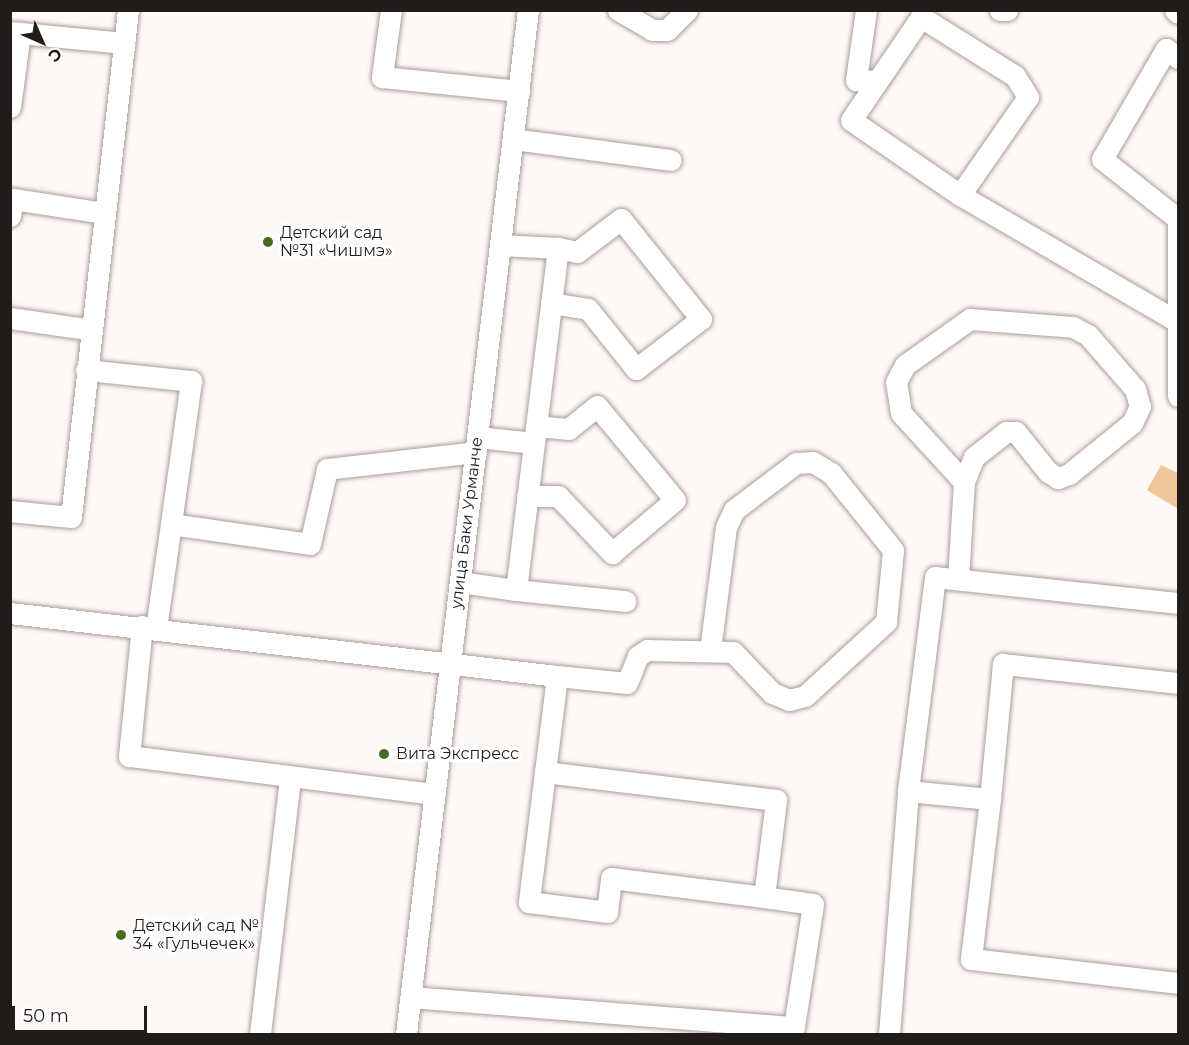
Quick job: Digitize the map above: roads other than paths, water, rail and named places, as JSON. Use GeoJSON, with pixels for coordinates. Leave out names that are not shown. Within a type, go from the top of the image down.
{"type":"FeatureCollection","features":[{"type":"Feature","properties":{"kind":"street"},"geometry":{"type":"LineString","coordinates":[[10,511],[70,517],[128,10]]}},
{"type":"Feature","properties":{"kind":"street"},"geometry":{"type":"LineString","coordinates":[[391,10],[382,77],[519,91]]}},
{"type":"Feature","properties":{"kind":"street","name":"улица Баки Урманче"},"geometry":{"type":"LineString","coordinates":[[406,1035],[528,10]]}},
{"type":"Feature","properties":{"kind":"street"},"geometry":{"type":"LineString","coordinates":[[618,10],[652,30],[667,30],[687,10]]}},
{"type":"Feature","properties":{"kind":"street"},"geometry":{"type":"LineString","coordinates":[[866,10],[856,80],[877,81]]}},
{"type":"Feature","properties":{"kind":"street"},"geometry":{"type":"LineString","coordinates":[[1000,10],[1007,10]]}},
{"type":"Feature","properties":{"kind":"street"},"geometry":{"type":"LineString","coordinates":[[960,195],[1028,97],[1015,76],[921,17],[851,120],[960,195],[1178,322]]}},
{"type":"Feature","properties":{"kind":"street"},"geometry":{"type":"LineString","coordinates":[[10,107],[15,33],[124,43]]}},
{"type":"Feature","properties":{"kind":"street"},"geometry":{"type":"LineString","coordinates":[[1179,58],[1166,49],[1102,159],[1179,219],[1179,396]]}},
{"type":"Feature","properties":{"kind":"street"},"geometry":{"type":"LineString","coordinates":[[513,139],[671,160]]}},
{"type":"Feature","properties":{"kind":"street"},"geometry":{"type":"LineString","coordinates":[[10,216],[13,199],[105,213]]}},
{"type":"Feature","properties":{"kind":"street"},"geometry":{"type":"LineString","coordinates":[[500,245],[558,248],[577,252],[621,219],[701,319],[636,369],[588,309],[551,303]]}},
{"type":"Feature","properties":{"kind":"street"},"geometry":{"type":"LineString","coordinates":[[516,590],[558,248]]}},
{"type":"Feature","properties":{"kind":"street"},"geometry":{"type":"LineString","coordinates":[[10,318],[92,330]]}},
{"type":"Feature","properties":{"kind":"street"},"geometry":{"type":"LineString","coordinates":[[957,579],[964,482],[974,457],[1006,432],[1016,432],[1048,472],[1058,478],[1070,474],[1132,423],[1140,406],[1135,389],[1088,335],[1073,327],[970,319],[956,324],[905,365],[895,396],[901,413],[964,482]]}},
{"type":"Feature","properties":{"kind":"street"},"geometry":{"type":"LineString","coordinates":[[86,370],[191,381],[171,524],[149,627],[129,756],[435,794]]}},
{"type":"Feature","properties":{"kind":"street"},"geometry":{"type":"LineString","coordinates":[[171,524],[310,544],[327,469],[569,429],[597,406],[675,500],[612,554],[558,496],[527,496]]}},
{"type":"Feature","properties":{"kind":"street"},"geometry":{"type":"LineString","coordinates":[[10,613],[149,627],[450,668],[627,683],[638,656],[647,650],[733,652],[772,693],[789,700],[805,696],[880,630],[886,622],[893,550],[831,473],[813,462],[796,463],[734,510],[726,527],[710,651]]}},
{"type":"Feature","properties":{"kind":"street"},"geometry":{"type":"LineString","coordinates":[[889,1035],[908,791],[935,577],[1179,603]]}},
{"type":"Feature","properties":{"kind":"street"},"geometry":{"type":"LineString","coordinates":[[460,582],[626,601]]}},
{"type":"Feature","properties":{"kind":"street"},"geometry":{"type":"LineString","coordinates":[[1179,683],[1003,664],[971,959],[1179,983]]}},
{"type":"Feature","properties":{"kind":"street"},"geometry":{"type":"LineString","coordinates":[[411,997],[794,1031],[813,904],[611,878],[607,912],[529,902],[557,676]]}},
{"type":"Feature","properties":{"kind":"street"},"geometry":{"type":"LineString","coordinates":[[545,772],[776,800],[764,897]]}},
{"type":"Feature","properties":{"kind":"street"},"geometry":{"type":"LineString","coordinates":[[260,1035],[290,777]]}},
{"type":"Feature","properties":{"kind":"street"},"geometry":{"type":"LineString","coordinates":[[908,791],[990,799]]}},
{"type":"Feature","properties":{"kind":"place","name":"Детский сад №31 «Чишмэ»"},"geometry":{"type":"Point","coordinates":[268,242]}},
{"type":"Feature","properties":{"kind":"place","name":"Вита Экспресс"},"geometry":{"type":"Point","coordinates":[384,754]}},
{"type":"Feature","properties":{"kind":"place","name":"Детский сад № 34 «Гульчечек»"},"geometry":{"type":"Point","coordinates":[121,935]}}]}
